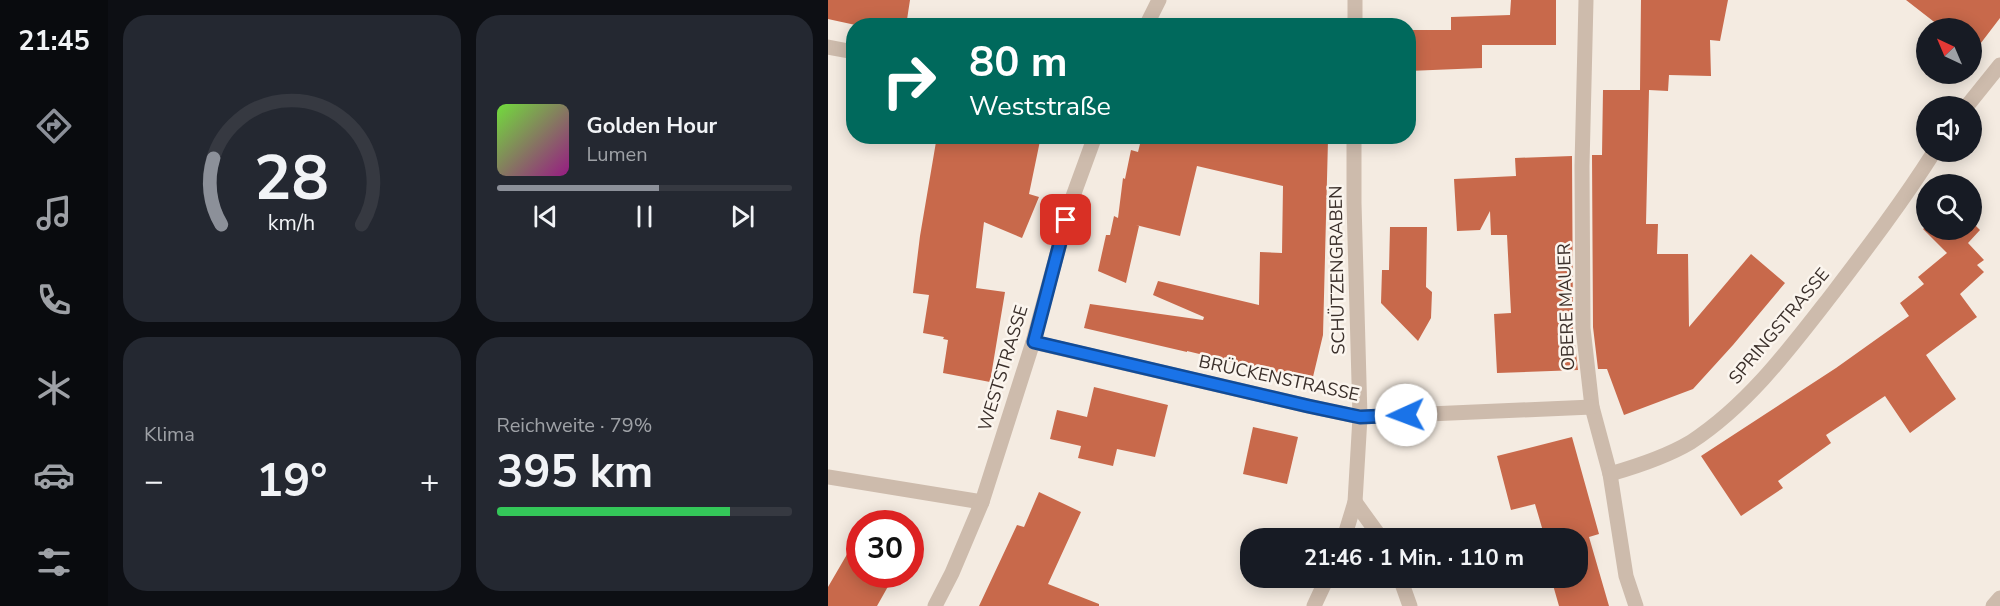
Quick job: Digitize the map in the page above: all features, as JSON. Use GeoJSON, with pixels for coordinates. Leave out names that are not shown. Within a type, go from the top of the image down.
{"type":"FeatureCollection","features":[{"type":"Feature","properties":{"kind":"street"},"geometry":{"type":"LineString","coordinates":[[1150,18],[1159,0]]}},
{"type":"Feature","properties":{"kind":"street"},"geometry":{"type":"LineString","coordinates":[[1355,0],[1355,18]]}},
{"type":"Feature","properties":{"kind":"street","name":"OBERE MAUER"},"geometry":{"type":"LineString","coordinates":[[1586,0],[1582,166],[1583,328],[1592,407],[1610,474],[1626,576],[1636,606]]}},
{"type":"Feature","properties":{"kind":"street"},"geometry":{"type":"LineString","coordinates":[[828,47],[846,50]]}},
{"type":"Feature","properties":{"kind":"street"},"geometry":{"type":"LineString","coordinates":[[1975,96],[2000,65]]}},
{"type":"Feature","properties":{"kind":"street","name":"WESTSTRASSE"},"geometry":{"type":"LineString","coordinates":[[935,606],[952,573],[982,502],[1034,342],[1072,199],[1092,144]]}},
{"type":"Feature","properties":{"kind":"street","name":"SCHÜTZENGRABEN"},"geometry":{"type":"LineString","coordinates":[[1347,528],[1355,502],[1360,417],[1354,144]]}},
{"type":"Feature","properties":{"kind":"street","name":"SPRINGSTRASSE"},"geometry":{"type":"LineString","coordinates":[[1610,474],[1648,463],[1690,442],[1737,406],[1801,334],[1894,213],[1927,162]]}},
{"type":"Feature","properties":{"kind":"street","name":"BRÜCKENSTRASSE"},"geometry":{"type":"LineString","coordinates":[[1034,342],[1360,417],[1592,407]]}},
{"type":"Feature","properties":{"kind":"street"},"geometry":{"type":"LineString","coordinates":[[828,477],[982,502]]}},
{"type":"Feature","properties":{"kind":"street"},"geometry":{"type":"LineString","coordinates":[[1355,502],[1374,528]]}},
{"type":"Feature","properties":{"kind":"street"},"geometry":{"type":"LineString","coordinates":[[1314,606],[1322,588]]}},
{"type":"Feature","properties":{"kind":"street"},"geometry":{"type":"LineString","coordinates":[[1404,588],[1410,606]]}},
{"type":"Feature","properties":{"kind":"street"},"geometry":{"type":"LineString","coordinates":[[1993,606],[2000,598]]}},
{"type":"Feature","properties":{"kind":"building"},"geometry":{"type":"Polygon","coordinates":[[[828,0],[910,0],[907,18],[846,18],[846,23],[828,19],[828,0]]]}},
{"type":"Feature","properties":{"kind":"building"},"geometry":{"type":"Polygon","coordinates":[[[1511,0],[1556,0],[1556,45],[1482,45],[1482,68],[1416,71],[1416,30],[1451,30],[1451,17],[1510,15],[1511,0]]]}},
{"type":"Feature","properties":{"kind":"building"},"geometry":{"type":"Polygon","coordinates":[[[1641,0],[1728,0],[1720,41],[1710,40],[1711,76],[1669,75],[1668,91],[1649,90],[1646,224],[1658,224],[1657,254],[1688,254],[1689,327],[1751,254],[1785,283],[1693,389],[1624,415],[1607,369],[1598,369],[1593,327],[1592,155],[1602,155],[1603,90],[1640,90],[1641,0]]]}},
{"type":"Feature","properties":{"kind":"building"},"geometry":{"type":"Polygon","coordinates":[[[1906,0],[2000,0],[2000,18],[1982,42],[1982,18],[1929,18],[1906,0]]]}},
{"type":"Feature","properties":{"kind":"building"},"geometry":{"type":"Polygon","coordinates":[[[936,144],[1039,144],[1029,194],[1039,197],[1022,238],[984,222],[976,288],[1005,292],[990,382],[943,373],[948,340],[943,339],[944,337],[923,333],[929,295],[913,293],[936,144]]]}},
{"type":"Feature","properties":{"kind":"building"},"geometry":{"type":"Polygon","coordinates":[[[1140,144],[1328,144],[1323,335],[1312,381],[1084,328],[1090,304],[1203,320],[1204,317],[1153,295],[1158,281],[1259,305],[1260,252],[1282,253],[1283,186],[1197,166],[1180,236],[1136,225],[1139,226],[1126,283],[1098,271],[1106,235],[1110,235],[1114,216],[1118,218],[1123,178],[1125,179],[1131,150],[1138,152],[1140,144]]]}},
{"type":"Feature","properties":{"kind":"building"},"geometry":{"type":"Polygon","coordinates":[[[1572,156],[1573,328],[1578,370],[1497,373],[1494,314],[1511,313],[1507,235],[1491,235],[1490,211],[1480,230],[1457,231],[1454,179],[1516,176],[1515,158],[1572,156]]]}},
{"type":"Feature","properties":{"kind":"building"},"geometry":{"type":"Polygon","coordinates":[[[1390,227],[1427,227],[1426,287],[1432,292],[1431,318],[1418,341],[1381,303],[1382,270],[1389,270],[1390,227]]]}},
{"type":"Feature","properties":{"kind":"building"},"geometry":{"type":"Polygon","coordinates":[[[1934,240],[1971,240],[1968,243],[1984,260],[1977,265],[1984,272],[1960,294],[1977,317],[1926,355],[1956,399],[1910,433],[1885,396],[1826,435],[1831,443],[1778,481],[1783,488],[1741,516],[1701,456],[1836,368],[1909,316],[1900,303],[1924,284],[1918,277],[1947,253],[1934,240]]]}},
{"type":"Feature","properties":{"kind":"building"},"geometry":{"type":"Polygon","coordinates":[[[1094,387],[1168,405],[1155,457],[1117,449],[1113,466],[1078,458],[1081,446],[1050,439],[1057,410],[1087,417],[1094,387]]]}},
{"type":"Feature","properties":{"kind":"building"},"geometry":{"type":"Polygon","coordinates":[[[1253,427],[1298,437],[1287,484],[1243,474],[1253,427]]]}},
{"type":"Feature","properties":{"kind":"building"},"geometry":{"type":"Polygon","coordinates":[[[1572,437],[1599,534],[1589,537],[1609,606],[1559,606],[1554,588],[1588,588],[1588,528],[1542,528],[1535,504],[1511,510],[1497,456],[1572,437]]]}},
{"type":"Feature","properties":{"kind":"building"},"geometry":{"type":"Polygon","coordinates":[[[1039,492],[1081,512],[1048,584],[1099,604],[1099,606],[979,606],[1017,525],[1024,527],[1039,492]]]}},
{"type":"Feature","properties":{"kind":"building"},"geometry":{"type":"Polygon","coordinates":[[[846,556],[846,588],[887,588],[877,606],[828,606],[828,587],[846,556]]]}},
{"type":"Feature","properties":{"kind":"route"},"geometry":{"type":"LineString","coordinates":[[1066,220],[1034,342],[1360,417],[1406,415]]}}]}
